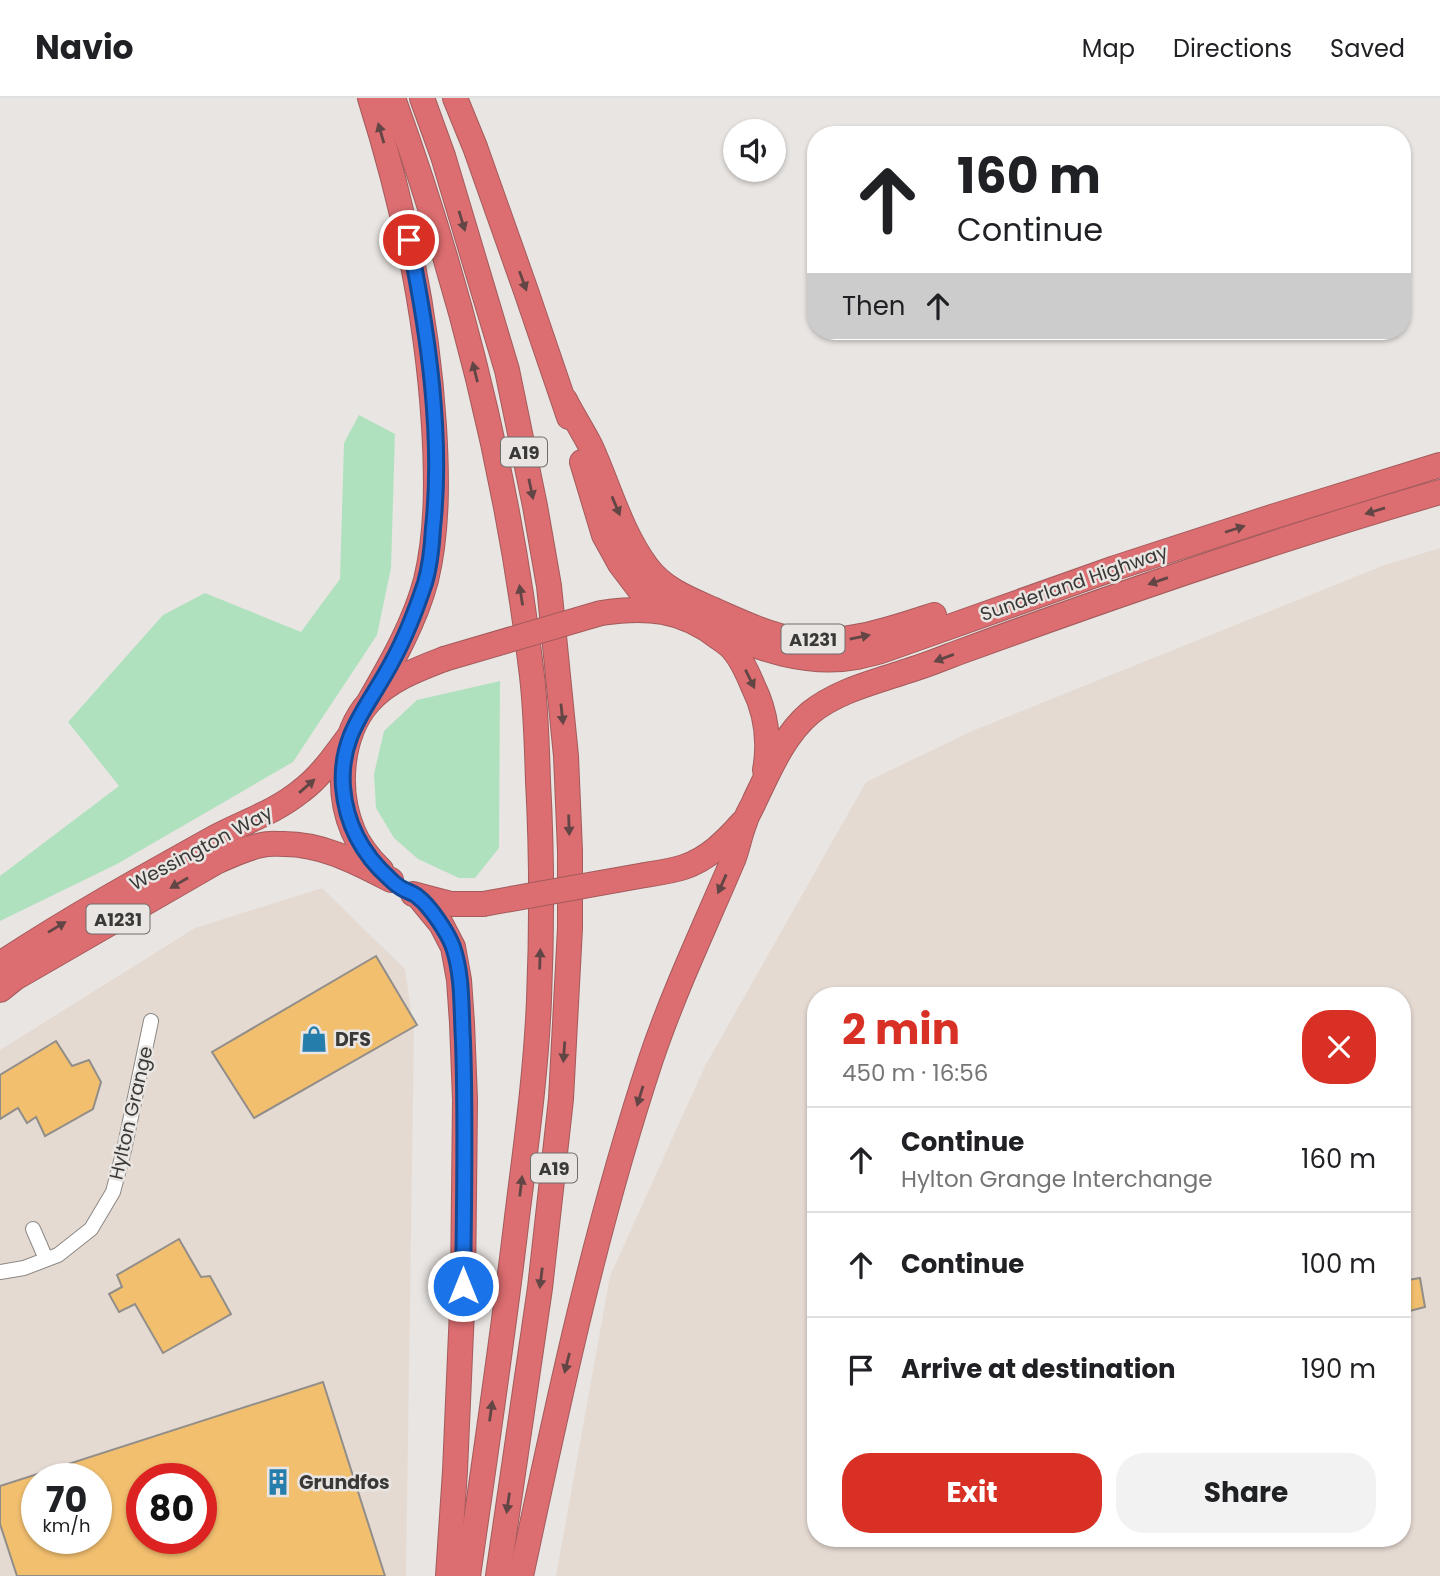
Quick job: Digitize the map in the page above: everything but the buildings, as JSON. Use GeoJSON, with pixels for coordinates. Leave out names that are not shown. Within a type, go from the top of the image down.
{"type":"FeatureCollection","features":[{"type":"Feature","properties":{"kind":"highway"},"geometry":{"type":"LineString","coordinates":[[370,98],[403,215],[419,291],[429,364],[437,468],[426,580],[411,622],[370,700]]}},
{"type":"Feature","properties":{"kind":"highway","name":"A19"},"geometry":{"type":"LineString","coordinates":[[393,98],[444,253],[496,461],[522,597],[533,680],[538,760],[541,923],[533,1091],[468,1576]]}},
{"type":"Feature","properties":{"kind":"highway","name":"A19"},"geometry":{"type":"LineString","coordinates":[[422,98],[443,156],[510,384],[549,586],[566,756],[570,928],[561,1099],[540,1288],[498,1576]]}},
{"type":"Feature","properties":{"kind":"highway","name":"A1231"},"geometry":{"type":"LineString","coordinates":[[455,98],[480,160],[565,400],[604,535],[620,565],[645,597],[670,612],[707,628],[734,650],[758,696],[765,719],[768,745],[762,785],[745,820],[726,841],[684,867],[484,904],[452,904],[418,896],[403,889],[369,859],[353,831],[346,807],[343,773],[350,735],[370,700],[395,681],[444,659],[601,613],[638,609],[670,612]]}},
{"type":"Feature","properties":{"kind":"highway","name":"A1231"},"geometry":{"type":"LineString","coordinates":[[565,400],[590,445],[635,550],[649,570],[665,586],[689,599],[767,632],[795,639],[839,640],[862,637],[1094,561],[1170,550]]}},
{"type":"Feature","properties":{"kind":"highway","name":"Sunderland Highway"},"geometry":{"type":"LineString","coordinates":[[707,628],[789,656],[822,660],[855,658],[1170,550],[1440,465]]}},
{"type":"Feature","properties":{"kind":"highway","name":"Sunderland Highway"},"geometry":{"type":"LineString","coordinates":[[762,785],[798,725],[808,714],[843,693],[1190,570],[1440,492]]}},
{"type":"Feature","properties":{"kind":"highway","name":"Wessington Way"},"geometry":{"type":"LineString","coordinates":[[0,964],[106,898],[226,831],[281,805],[313,781],[350,735]]}},
{"type":"Feature","properties":{"kind":"highway"},"geometry":{"type":"LineString","coordinates":[[521,1576],[559,1396],[603,1218],[651,1059],[673,999],[736,852],[745,820]]}},
{"type":"Feature","properties":{"kind":"highway","name":"Wessington Way"},"geometry":{"type":"LineString","coordinates":[[0,990],[15,978],[216,862],[264,844],[311,845],[357,862],[391,880]]}},
{"type":"Feature","properties":{"kind":"highway","name":"A1231"},"geometry":{"type":"LineString","coordinates":[[418,896],[441,924],[453,947],[459,980],[465,1100],[463,1286],[455,1471],[447,1576]]}},
{"type":"Feature","properties":{"kind":"street","name":"Hylton Grange"},"geometry":{"type":"LineString","coordinates":[[0,1272],[24,1268],[58,1255],[90,1228],[113,1192],[151,1021]]}},
{"type":"Feature","properties":{"kind":"street"},"geometry":{"type":"LineString","coordinates":[[33,1229],[46,1259]]}},
{"type":"Feature","properties":{"kind":"shaded area"},"geometry":{"type":"Polygon","coordinates":[[[1440,548],[1440,1576],[556,1576],[610,1276],[705,1066],[866,782],[972,731],[1382,566],[1440,548]]]}},
{"type":"Feature","properties":{"kind":"shaded area"},"geometry":{"type":"Polygon","coordinates":[[[322,888],[405,969],[414,1031],[406,1576],[0,1576],[0,1050],[195,928],[322,888]]]}},
{"type":"Feature","properties":{"kind":"green space"},"geometry":{"type":"Polygon","coordinates":[[[359,415],[395,434],[391,568],[377,635],[293,762],[117,864],[0,921],[0,876],[119,786],[68,722],[163,615],[205,593],[301,632],[340,579],[344,443],[359,415]]]}},
{"type":"Feature","properties":{"kind":"green space"},"geometry":{"type":"Polygon","coordinates":[[[500,681],[499,848],[475,878],[459,878],[418,859],[394,838],[376,808],[374,774],[384,731],[417,700],[500,681]]]}},
{"type":"Feature","properties":{"kind":"place","name":"DFS"},"geometry":{"type":"Point","coordinates":[314,1039]}},
{"type":"Feature","properties":{"kind":"place","name":"Grundfos"},"geometry":{"type":"Point","coordinates":[278,1482]}},
{"type":"Feature","properties":{"kind":"route"},"geometry":{"type":"LineString","coordinates":[[409,240],[426,337],[433,406],[437,468],[432,543],[426,580],[411,622],[392,662],[350,735],[343,789],[353,831],[369,859],[391,880],[418,896],[441,924],[453,947],[459,980],[465,1100],[463,1286]]}}]}
